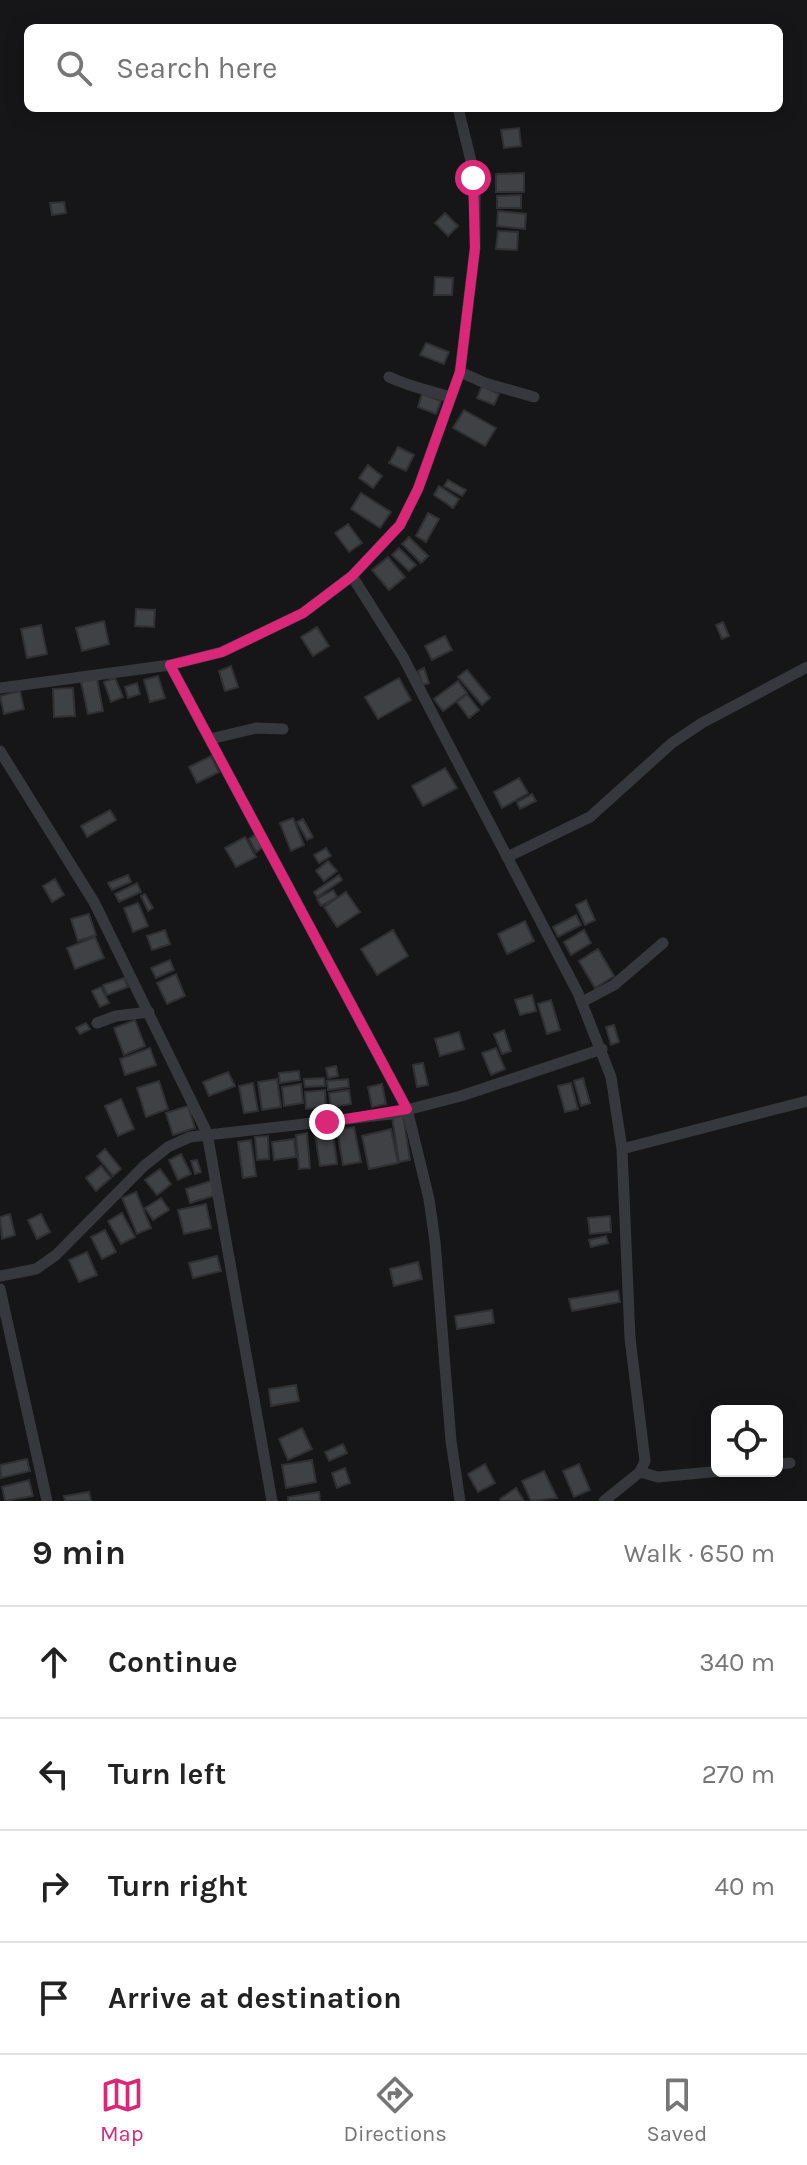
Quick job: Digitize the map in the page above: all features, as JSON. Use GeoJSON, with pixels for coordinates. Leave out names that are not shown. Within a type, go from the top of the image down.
{"type":"FeatureCollection","features":[{"type":"Feature","properties":{"kind":"street"},"geometry":{"type":"LineString","coordinates":[[0,688],[170,665],[222,652],[303,613],[352,576],[384,545],[408,512],[460,372],[475,248],[475,190],[470,152],[459,112]]}},
{"type":"Feature","properties":{"kind":"street"},"geometry":{"type":"LineString","coordinates":[[460,372],[485,383],[534,397]]}},
{"type":"Feature","properties":{"kind":"street"},"geometry":{"type":"LineString","coordinates":[[389,377],[451,397]]}},
{"type":"Feature","properties":{"kind":"street"},"geometry":{"type":"LineString","coordinates":[[352,576],[403,657],[582,1002],[611,1077],[622,1149],[630,1338],[645,1461],[640,1472],[604,1501]]}},
{"type":"Feature","properties":{"kind":"street"},"geometry":{"type":"LineString","coordinates":[[170,665],[407,1109],[429,1199],[435,1242],[451,1441],[460,1501]]}},
{"type":"Feature","properties":{"kind":"street"},"geometry":{"type":"LineString","coordinates":[[507,857],[590,817],[672,743],[702,723],[807,667]]}},
{"type":"Feature","properties":{"kind":"street"},"geometry":{"type":"LineString","coordinates":[[210,739],[256,728],[283,729]]}},
{"type":"Feature","properties":{"kind":"street"},"geometry":{"type":"LineString","coordinates":[[0,751],[94,902],[207,1133],[272,1501]]}},
{"type":"Feature","properties":{"kind":"street"},"geometry":{"type":"LineString","coordinates":[[582,1002],[614,985],[663,943]]}},
{"type":"Feature","properties":{"kind":"street"},"geometry":{"type":"LineString","coordinates":[[97,1023],[116,1016],[149,1012]]}},
{"type":"Feature","properties":{"kind":"street"},"geometry":{"type":"LineString","coordinates":[[0,1276],[36,1269],[56,1255],[144,1166],[168,1147],[190,1137],[327,1122],[407,1109],[461,1096],[602,1049]]}},
{"type":"Feature","properties":{"kind":"street"},"geometry":{"type":"LineString","coordinates":[[622,1149],[807,1101]]}},
{"type":"Feature","properties":{"kind":"street"},"geometry":{"type":"LineString","coordinates":[[0,1289],[47,1501]]}},
{"type":"Feature","properties":{"kind":"street"},"geometry":{"type":"LineString","coordinates":[[783,1464],[790,1463]]}},
{"type":"Feature","properties":{"kind":"street"},"geometry":{"type":"LineString","coordinates":[[640,1472],[658,1477],[711,1472]]}},
{"type":"Feature","properties":{"kind":"building"},"geometry":{"type":"Polygon","coordinates":[[[519,128],[521,146],[504,148],[501,130],[519,128]]]}},
{"type":"Feature","properties":{"kind":"building"},"geometry":{"type":"Polygon","coordinates":[[[524,173],[524,192],[496,192],[496,174],[524,173]]]}},
{"type":"Feature","properties":{"kind":"building"},"geometry":{"type":"Polygon","coordinates":[[[521,195],[521,208],[497,208],[497,196],[521,195]]]}},
{"type":"Feature","properties":{"kind":"building"},"geometry":{"type":"Polygon","coordinates":[[[64,202],[66,213],[52,215],[50,203],[64,202]]]}},
{"type":"Feature","properties":{"kind":"building"},"geometry":{"type":"Polygon","coordinates":[[[498,211],[526,214],[525,229],[497,226],[498,211]]]}},
{"type":"Feature","properties":{"kind":"building"},"geometry":{"type":"Polygon","coordinates":[[[445,213],[458,226],[448,236],[435,223],[445,213]]]}},
{"type":"Feature","properties":{"kind":"building"},"geometry":{"type":"Polygon","coordinates":[[[498,231],[518,232],[517,250],[496,249],[498,231]]]}},
{"type":"Feature","properties":{"kind":"building"},"geometry":{"type":"Polygon","coordinates":[[[435,277],[453,278],[452,295],[434,295],[435,277]]]}},
{"type":"Feature","properties":{"kind":"building"},"geometry":{"type":"Polygon","coordinates":[[[426,343],[449,352],[444,364],[420,355],[426,343]]]}},
{"type":"Feature","properties":{"kind":"building"},"geometry":{"type":"Polygon","coordinates":[[[482,386],[499,394],[494,405],[477,398],[482,386]]]}},
{"type":"Feature","properties":{"kind":"building"},"geometry":{"type":"Polygon","coordinates":[[[422,394],[441,401],[436,414],[418,407],[422,394]]]}},
{"type":"Feature","properties":{"kind":"building"},"geometry":{"type":"Polygon","coordinates":[[[464,410],[496,428],[485,446],[453,428],[464,410]]]}},
{"type":"Feature","properties":{"kind":"building"},"geometry":{"type":"Polygon","coordinates":[[[398,447],[414,455],[406,471],[389,463],[398,447]]]}},
{"type":"Feature","properties":{"kind":"building"},"geometry":{"type":"Polygon","coordinates":[[[368,465],[382,476],[373,488],[359,478],[368,465]]]}},
{"type":"Feature","properties":{"kind":"building"},"geometry":{"type":"Polygon","coordinates":[[[448,480],[466,490],[462,496],[444,486],[448,480]]]}},
{"type":"Feature","properties":{"kind":"building"},"geometry":{"type":"Polygon","coordinates":[[[439,486],[459,499],[453,508],[434,495],[439,486]]]}},
{"type":"Feature","properties":{"kind":"building"},"geometry":{"type":"Polygon","coordinates":[[[361,493],[391,512],[380,528],[351,509],[361,493]]]}},
{"type":"Feature","properties":{"kind":"building"},"geometry":{"type":"Polygon","coordinates":[[[428,513],[439,519],[426,542],[416,536],[428,513]]]}},
{"type":"Feature","properties":{"kind":"building"},"geometry":{"type":"Polygon","coordinates":[[[348,524],[362,543],[349,552],[335,533],[348,524]]]}},
{"type":"Feature","properties":{"kind":"building"},"geometry":{"type":"Polygon","coordinates":[[[409,537],[428,556],[421,563],[402,544],[409,537]]]}},
{"type":"Feature","properties":{"kind":"building"},"geometry":{"type":"Polygon","coordinates":[[[399,548],[416,565],[409,571],[392,555],[399,548]]]}},
{"type":"Feature","properties":{"kind":"building"},"geometry":{"type":"Polygon","coordinates":[[[388,557],[405,577],[389,590],[372,570],[388,557]]]}},
{"type":"Feature","properties":{"kind":"building"},"geometry":{"type":"Polygon","coordinates":[[[136,609],[155,610],[154,627],[135,626],[136,609]]]}},
{"type":"Feature","properties":{"kind":"building"},"geometry":{"type":"Polygon","coordinates":[[[104,621],[109,644],[82,651],[76,628],[104,621]]]}},
{"type":"Feature","properties":{"kind":"building"},"geometry":{"type":"Polygon","coordinates":[[[723,622],[729,636],[722,639],[716,625],[723,622]]]}},
{"type":"Feature","properties":{"kind":"building"},"geometry":{"type":"Polygon","coordinates":[[[41,625],[47,654],[27,658],[21,629],[41,625]]]}},
{"type":"Feature","properties":{"kind":"building"},"geometry":{"type":"Polygon","coordinates":[[[317,627],[329,646],[313,656],[301,637],[317,627]]]}},
{"type":"Feature","properties":{"kind":"building"},"geometry":{"type":"Polygon","coordinates":[[[445,636],[452,650],[432,660],[425,646],[445,636]]]}},
{"type":"Feature","properties":{"kind":"building"},"geometry":{"type":"Polygon","coordinates":[[[231,666],[238,687],[225,691],[219,671],[231,666]]]}},
{"type":"Feature","properties":{"kind":"building"},"geometry":{"type":"Polygon","coordinates":[[[424,668],[429,683],[423,685],[418,671],[424,668]]]}},
{"type":"Feature","properties":{"kind":"building"},"geometry":{"type":"Polygon","coordinates":[[[467,670],[490,698],[482,705],[458,677],[467,670]]]}},
{"type":"Feature","properties":{"kind":"building"},"geometry":{"type":"Polygon","coordinates":[[[158,676],[165,698],[150,702],[144,680],[158,676]]]}},
{"type":"Feature","properties":{"kind":"building"},"geometry":{"type":"Polygon","coordinates":[[[115,678],[123,697],[111,702],[104,682],[115,678]]]}},
{"type":"Feature","properties":{"kind":"building"},"geometry":{"type":"Polygon","coordinates":[[[399,678],[411,700],[378,719],[365,697],[399,678]]]}},
{"type":"Feature","properties":{"kind":"building"},"geometry":{"type":"Polygon","coordinates":[[[97,679],[103,711],[88,714],[81,682],[97,679]]]}},
{"type":"Feature","properties":{"kind":"building"},"geometry":{"type":"Polygon","coordinates":[[[458,681],[467,693],[443,711],[434,699],[458,681]]]}},
{"type":"Feature","properties":{"kind":"building"},"geometry":{"type":"Polygon","coordinates":[[[137,683],[140,694],[128,698],[125,687],[137,683]]]}},
{"type":"Feature","properties":{"kind":"building"},"geometry":{"type":"Polygon","coordinates":[[[73,688],[75,716],[54,717],[53,689],[73,688]]]}},
{"type":"Feature","properties":{"kind":"building"},"geometry":{"type":"Polygon","coordinates":[[[20,691],[24,709],[4,714],[0,696],[20,691]]]}},
{"type":"Feature","properties":{"kind":"building"},"geometry":{"type":"Polygon","coordinates":[[[467,694],[479,710],[469,718],[457,702],[467,694]]]}},
{"type":"Feature","properties":{"kind":"building"},"geometry":{"type":"Polygon","coordinates":[[[211,756],[219,772],[197,783],[189,767],[211,756]]]}},
{"type":"Feature","properties":{"kind":"building"},"geometry":{"type":"Polygon","coordinates":[[[445,768],[457,788],[423,806],[412,786],[445,768]]]}},
{"type":"Feature","properties":{"kind":"building"},"geometry":{"type":"Polygon","coordinates":[[[519,778],[528,793],[502,808],[494,792],[519,778]]]}},
{"type":"Feature","properties":{"kind":"building"},"geometry":{"type":"Polygon","coordinates":[[[532,794],[536,801],[520,809],[517,802],[532,794]]]}},
{"type":"Feature","properties":{"kind":"building"},"geometry":{"type":"Polygon","coordinates":[[[110,810],[116,820],[87,837],[81,826],[110,810]]]}},
{"type":"Feature","properties":{"kind":"building"},"geometry":{"type":"Polygon","coordinates":[[[293,818],[304,845],[291,851],[280,823],[293,818]]]}},
{"type":"Feature","properties":{"kind":"building"},"geometry":{"type":"Polygon","coordinates":[[[303,819],[313,837],[307,840],[297,822],[303,819]]]}},
{"type":"Feature","properties":{"kind":"building"},"geometry":{"type":"Polygon","coordinates":[[[257,833],[265,846],[256,852],[249,839],[257,833]]]}},
{"type":"Feature","properties":{"kind":"building"},"geometry":{"type":"Polygon","coordinates":[[[245,837],[256,857],[236,867],[225,848],[245,837]]]}},
{"type":"Feature","properties":{"kind":"building"},"geometry":{"type":"Polygon","coordinates":[[[326,848],[331,856],[319,863],[314,855],[326,848]]]}},
{"type":"Feature","properties":{"kind":"building"},"geometry":{"type":"Polygon","coordinates":[[[328,861],[337,871],[324,881],[316,871],[328,861]]]}},
{"type":"Feature","properties":{"kind":"building"},"geometry":{"type":"Polygon","coordinates":[[[128,875],[131,882],[112,890],[108,883],[128,875]]]}},
{"type":"Feature","properties":{"kind":"building"},"geometry":{"type":"Polygon","coordinates":[[[339,875],[342,880],[317,897],[314,892],[339,875]]]}},
{"type":"Feature","properties":{"kind":"building"},"geometry":{"type":"Polygon","coordinates":[[[55,879],[64,895],[52,902],[43,886],[55,879]]]}},
{"type":"Feature","properties":{"kind":"building"},"geometry":{"type":"Polygon","coordinates":[[[137,883],[141,892],[119,902],[115,894],[137,883]]]}},
{"type":"Feature","properties":{"kind":"building"},"geometry":{"type":"Polygon","coordinates":[[[333,890],[337,897],[321,906],[317,899],[333,890]]]}},
{"type":"Feature","properties":{"kind":"building"},"geometry":{"type":"Polygon","coordinates":[[[346,892],[360,912],[337,927],[324,907],[346,892]]]}},
{"type":"Feature","properties":{"kind":"building"},"geometry":{"type":"Polygon","coordinates":[[[145,894],[153,908],[148,911],[141,896],[145,894]]]}},
{"type":"Feature","properties":{"kind":"building"},"geometry":{"type":"Polygon","coordinates":[[[586,900],[595,920],[585,925],[576,905],[586,900]]]}},
{"type":"Feature","properties":{"kind":"building"},"geometry":{"type":"Polygon","coordinates":[[[138,903],[148,926],[133,932],[124,908],[138,903]]]}},
{"type":"Feature","properties":{"kind":"building"},"geometry":{"type":"Polygon","coordinates":[[[89,914],[96,935],[78,941],[71,919],[89,914]]]}},
{"type":"Feature","properties":{"kind":"building"},"geometry":{"type":"Polygon","coordinates":[[[576,915],[581,925],[558,937],[553,927],[576,915]]]}},
{"type":"Feature","properties":{"kind":"building"},"geometry":{"type":"Polygon","coordinates":[[[525,921],[534,941],[507,954],[498,934],[525,921]]]}},
{"type":"Feature","properties":{"kind":"building"},"geometry":{"type":"Polygon","coordinates":[[[165,930],[170,944],[152,950],[147,936],[165,930]]]}},
{"type":"Feature","properties":{"kind":"building"},"geometry":{"type":"Polygon","coordinates":[[[393,930],[408,956],[377,975],[361,949],[393,930]]]}},
{"type":"Feature","properties":{"kind":"building"},"geometry":{"type":"Polygon","coordinates":[[[584,930],[591,943],[571,955],[564,942],[584,930]]]}},
{"type":"Feature","properties":{"kind":"building"},"geometry":{"type":"Polygon","coordinates":[[[95,937],[104,958],[75,969],[67,948],[95,937]]]}},
{"type":"Feature","properties":{"kind":"building"},"geometry":{"type":"Polygon","coordinates":[[[598,949],[614,976],[595,988],[579,961],[598,949]]]}},
{"type":"Feature","properties":{"kind":"building"},"geometry":{"type":"Polygon","coordinates":[[[170,960],[174,970],[156,978],[151,968],[170,960]]]}},
{"type":"Feature","properties":{"kind":"building"},"geometry":{"type":"Polygon","coordinates":[[[176,974],[185,996],[167,1004],[157,983],[176,974]]]}},
{"type":"Feature","properties":{"kind":"building"},"geometry":{"type":"Polygon","coordinates":[[[124,978],[128,987],[107,995],[103,985],[124,978]]]}},
{"type":"Feature","properties":{"kind":"building"},"geometry":{"type":"Polygon","coordinates":[[[101,987],[109,1003],[100,1007],[92,991],[101,987]]]}},
{"type":"Feature","properties":{"kind":"building"},"geometry":{"type":"Polygon","coordinates":[[[532,995],[536,1011],[520,1015],[515,1000],[532,995]]]}},
{"type":"Feature","properties":{"kind":"building"},"geometry":{"type":"Polygon","coordinates":[[[551,1000],[560,1030],[547,1034],[538,1004],[551,1000]]]}},
{"type":"Feature","properties":{"kind":"building"},"geometry":{"type":"Polygon","coordinates":[[[135,1020],[145,1046],[124,1055],[114,1028],[135,1020]]]}},
{"type":"Feature","properties":{"kind":"building"},"geometry":{"type":"Polygon","coordinates":[[[86,1023],[90,1029],[80,1034],[76,1028],[86,1023]]]}},
{"type":"Feature","properties":{"kind":"building"},"geometry":{"type":"Polygon","coordinates":[[[614,1025],[619,1042],[611,1045],[606,1027],[614,1025]]]}},
{"type":"Feature","properties":{"kind":"building"},"geometry":{"type":"Polygon","coordinates":[[[504,1030],[511,1051],[502,1054],[494,1034],[504,1030]]]}},
{"type":"Feature","properties":{"kind":"building"},"geometry":{"type":"Polygon","coordinates":[[[459,1032],[464,1049],[440,1056],[435,1039],[459,1032]]]}},
{"type":"Feature","properties":{"kind":"building"},"geometry":{"type":"Polygon","coordinates":[[[150,1048],[156,1065],[125,1075],[120,1059],[150,1048]]]}},
{"type":"Feature","properties":{"kind":"building"},"geometry":{"type":"Polygon","coordinates":[[[496,1048],[505,1069],[491,1075],[482,1053],[496,1048]]]}},
{"type":"Feature","properties":{"kind":"building"},"geometry":{"type":"Polygon","coordinates":[[[423,1063],[428,1085],[417,1087],[413,1065],[423,1063]]]}},
{"type":"Feature","properties":{"kind":"building"},"geometry":{"type":"Polygon","coordinates":[[[336,1066],[338,1076],[328,1078],[326,1068],[336,1066]]]}},
{"type":"Feature","properties":{"kind":"building"},"geometry":{"type":"Polygon","coordinates":[[[299,1071],[300,1080],[280,1083],[279,1073],[299,1071]]]}},
{"type":"Feature","properties":{"kind":"building"},"geometry":{"type":"Polygon","coordinates":[[[228,1072],[235,1086],[209,1096],[203,1082],[228,1072]]]}},
{"type":"Feature","properties":{"kind":"building"},"geometry":{"type":"Polygon","coordinates":[[[324,1078],[325,1086],[305,1087],[304,1079],[324,1078]]]}},
{"type":"Feature","properties":{"kind":"building"},"geometry":{"type":"Polygon","coordinates":[[[583,1078],[590,1103],[581,1106],[574,1081],[583,1078]]]}},
{"type":"Feature","properties":{"kind":"building"},"geometry":{"type":"Polygon","coordinates":[[[277,1079],[281,1107],[262,1110],[258,1082],[277,1079]]]}},
{"type":"Feature","properties":{"kind":"building"},"geometry":{"type":"Polygon","coordinates":[[[348,1079],[349,1087],[328,1090],[327,1081],[348,1079]]]}},
{"type":"Feature","properties":{"kind":"building"},"geometry":{"type":"Polygon","coordinates":[[[159,1081],[168,1109],[146,1117],[137,1088],[159,1081]]]}},
{"type":"Feature","properties":{"kind":"building"},"geometry":{"type":"Polygon","coordinates":[[[253,1083],[258,1111],[244,1113],[239,1086],[253,1083]]]}},
{"type":"Feature","properties":{"kind":"building"},"geometry":{"type":"Polygon","coordinates":[[[571,1083],[578,1109],[565,1112],[558,1086],[571,1083]]]}},
{"type":"Feature","properties":{"kind":"building"},"geometry":{"type":"Polygon","coordinates":[[[301,1084],[303,1103],[284,1106],[282,1087],[301,1084]]]}},
{"type":"Feature","properties":{"kind":"building"},"geometry":{"type":"Polygon","coordinates":[[[382,1084],[386,1104],[372,1107],[368,1087],[382,1084]]]}},
{"type":"Feature","properties":{"kind":"building"},"geometry":{"type":"Polygon","coordinates":[[[325,1090],[326,1107],[306,1109],[305,1092],[325,1090]]]}},
{"type":"Feature","properties":{"kind":"building"},"geometry":{"type":"Polygon","coordinates":[[[349,1090],[351,1104],[331,1107],[329,1093],[349,1090]]]}},
{"type":"Feature","properties":{"kind":"building"},"geometry":{"type":"Polygon","coordinates":[[[121,1099],[134,1129],[118,1136],[105,1106],[121,1099]]]}},
{"type":"Feature","properties":{"kind":"building"},"geometry":{"type":"Polygon","coordinates":[[[188,1106],[195,1128],[173,1135],[166,1113],[188,1106]]]}},
{"type":"Feature","properties":{"kind":"building"},"geometry":{"type":"Polygon","coordinates":[[[403,1115],[410,1160],[399,1162],[392,1117],[403,1115]]]}},
{"type":"Feature","properties":{"kind":"building"},"geometry":{"type":"Polygon","coordinates":[[[332,1126],[337,1164],[320,1166],[314,1128],[332,1126]]]}},
{"type":"Feature","properties":{"kind":"building"},"geometry":{"type":"Polygon","coordinates":[[[354,1127],[361,1162],[343,1165],[337,1130],[354,1127]]]}},
{"type":"Feature","properties":{"kind":"building"},"geometry":{"type":"Polygon","coordinates":[[[391,1129],[398,1163],[369,1169],[362,1136],[391,1129]]]}},
{"type":"Feature","properties":{"kind":"building"},"geometry":{"type":"Polygon","coordinates":[[[307,1133],[310,1168],[299,1169],[296,1135],[307,1133]]]}},
{"type":"Feature","properties":{"kind":"building"},"geometry":{"type":"Polygon","coordinates":[[[268,1136],[269,1159],[257,1160],[255,1137],[268,1136]]]}},
{"type":"Feature","properties":{"kind":"building"},"geometry":{"type":"Polygon","coordinates":[[[294,1139],[296,1157],[274,1160],[272,1142],[294,1139]]]}},
{"type":"Feature","properties":{"kind":"building"},"geometry":{"type":"Polygon","coordinates":[[[251,1140],[256,1176],[243,1178],[238,1142],[251,1140]]]}},
{"type":"Feature","properties":{"kind":"building"},"geometry":{"type":"Polygon","coordinates":[[[105,1149],[121,1169],[113,1176],[97,1156],[105,1149]]]}},
{"type":"Feature","properties":{"kind":"building"},"geometry":{"type":"Polygon","coordinates":[[[181,1154],[191,1174],[178,1180],[169,1160],[181,1154]]]}},
{"type":"Feature","properties":{"kind":"building"},"geometry":{"type":"Polygon","coordinates":[[[197,1160],[201,1172],[195,1174],[191,1161],[197,1160]]]}},
{"type":"Feature","properties":{"kind":"building"},"geometry":{"type":"Polygon","coordinates":[[[101,1166],[111,1178],[96,1191],[86,1178],[101,1166]]]}},
{"type":"Feature","properties":{"kind":"building"},"geometry":{"type":"Polygon","coordinates":[[[160,1169],[171,1184],[157,1195],[145,1180],[160,1169]]]}},
{"type":"Feature","properties":{"kind":"building"},"geometry":{"type":"Polygon","coordinates":[[[211,1181],[216,1195],[190,1203],[186,1189],[211,1181]]]}},
{"type":"Feature","properties":{"kind":"building"},"geometry":{"type":"Polygon","coordinates":[[[136,1192],[151,1228],[137,1234],[122,1198],[136,1192]]]}},
{"type":"Feature","properties":{"kind":"building"},"geometry":{"type":"Polygon","coordinates":[[[161,1198],[169,1210],[153,1220],[145,1208],[161,1198]]]}},
{"type":"Feature","properties":{"kind":"building"},"geometry":{"type":"Polygon","coordinates":[[[206,1204],[211,1228],[184,1234],[178,1210],[206,1204]]]}},
{"type":"Feature","properties":{"kind":"building"},"geometry":{"type":"Polygon","coordinates":[[[122,1213],[135,1237],[121,1244],[108,1221],[122,1213]]]}},
{"type":"Feature","properties":{"kind":"building"},"geometry":{"type":"Polygon","coordinates":[[[10,1214],[15,1235],[2,1239],[0,1217],[10,1214]]]}},
{"type":"Feature","properties":{"kind":"building"},"geometry":{"type":"Polygon","coordinates":[[[41,1214],[50,1232],[37,1239],[28,1220],[41,1214]]]}},
{"type":"Feature","properties":{"kind":"building"},"geometry":{"type":"Polygon","coordinates":[[[610,1216],[611,1232],[590,1234],[588,1218],[610,1216]]]}},
{"type":"Feature","properties":{"kind":"building"},"geometry":{"type":"Polygon","coordinates":[[[105,1230],[116,1252],[102,1259],[91,1237],[105,1230]]]}},
{"type":"Feature","properties":{"kind":"building"},"geometry":{"type":"Polygon","coordinates":[[[606,1236],[608,1243],[591,1247],[589,1240],[606,1236]]]}},
{"type":"Feature","properties":{"kind":"building"},"geometry":{"type":"Polygon","coordinates":[[[87,1252],[97,1275],[79,1282],[69,1260],[87,1252]]]}},
{"type":"Feature","properties":{"kind":"building"},"geometry":{"type":"Polygon","coordinates":[[[217,1256],[221,1271],[193,1278],[189,1263],[217,1256]]]}},
{"type":"Feature","properties":{"kind":"building"},"geometry":{"type":"Polygon","coordinates":[[[418,1262],[422,1279],[394,1286],[390,1269],[418,1262]]]}},
{"type":"Feature","properties":{"kind":"building"},"geometry":{"type":"Polygon","coordinates":[[[618,1291],[620,1302],[572,1311],[569,1299],[618,1291]]]}},
{"type":"Feature","properties":{"kind":"building"},"geometry":{"type":"Polygon","coordinates":[[[492,1310],[494,1323],[457,1329],[455,1316],[492,1310]]]}},
{"type":"Feature","properties":{"kind":"building"},"geometry":{"type":"Polygon","coordinates":[[[296,1385],[299,1401],[271,1406],[269,1389],[296,1385]]]}},
{"type":"Feature","properties":{"kind":"building"},"geometry":{"type":"Polygon","coordinates":[[[302,1428],[312,1449],[288,1460],[279,1439],[302,1428]]]}},
{"type":"Feature","properties":{"kind":"building"},"geometry":{"type":"Polygon","coordinates":[[[343,1444],[347,1453],[329,1461],[325,1452],[343,1444]]]}},
{"type":"Feature","properties":{"kind":"building"},"geometry":{"type":"Polygon","coordinates":[[[27,1459],[30,1471],[1,1478],[0,1465],[27,1459]]]}},
{"type":"Feature","properties":{"kind":"building"},"geometry":{"type":"Polygon","coordinates":[[[312,1460],[316,1482],[286,1488],[282,1465],[312,1460]]]}},
{"type":"Feature","properties":{"kind":"building"},"geometry":{"type":"Polygon","coordinates":[[[485,1464],[495,1483],[478,1492],[468,1474],[485,1464]]]}},
{"type":"Feature","properties":{"kind":"building"},"geometry":{"type":"Polygon","coordinates":[[[579,1464],[590,1490],[574,1497],[563,1471],[579,1464]]]}},
{"type":"Feature","properties":{"kind":"building"},"geometry":{"type":"Polygon","coordinates":[[[345,1468],[350,1483],[337,1488],[332,1473],[345,1468]]]}},
{"type":"Feature","properties":{"kind":"building"},"geometry":{"type":"Polygon","coordinates":[[[544,1471],[557,1498],[531,1501],[522,1481],[544,1471]]]}},
{"type":"Feature","properties":{"kind":"building"},"geometry":{"type":"Polygon","coordinates":[[[29,1480],[33,1496],[5,1501],[2,1487],[29,1480]]]}},
{"type":"Feature","properties":{"kind":"building"},"geometry":{"type":"Polygon","coordinates":[[[516,1488],[524,1501],[501,1501],[500,1499],[516,1488]]]}},
{"type":"Feature","properties":{"kind":"building"},"geometry":{"type":"Polygon","coordinates":[[[89,1492],[91,1501],[65,1501],[64,1496],[89,1492]]]}},
{"type":"Feature","properties":{"kind":"building"},"geometry":{"type":"Polygon","coordinates":[[[319,1492],[320,1501],[288,1501],[288,1497],[319,1492]]]}},
{"type":"Feature","properties":{"kind":"route"},"geometry":{"type":"LineString","coordinates":[[327,1122],[407,1109],[170,665],[222,652],[303,613],[352,576],[400,525],[418,489],[460,372],[475,248],[473,178]]}}]}
